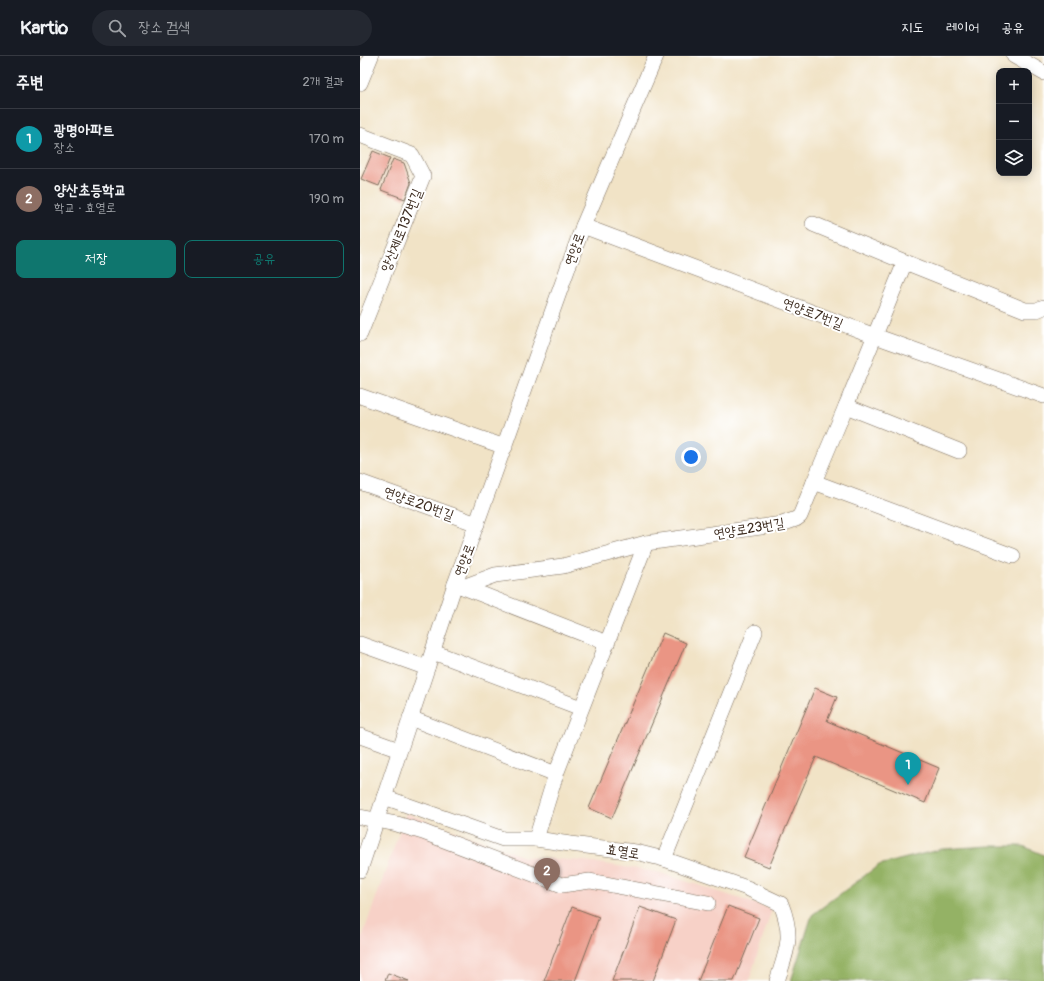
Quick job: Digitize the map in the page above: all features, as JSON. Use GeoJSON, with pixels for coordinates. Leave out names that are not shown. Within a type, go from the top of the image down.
{"type":"FeatureCollection","features":[{"type":"Feature","properties":{"kind":"street"},"geometry":{"type":"LineString","coordinates":[[360,83],[371,56]]}},
{"type":"Feature","properties":{"kind":"street","name":"연양로"},"geometry":{"type":"LineString","coordinates":[[360,870],[427,668],[459,586],[477,524],[583,226],[656,56]]}},
{"type":"Feature","properties":{"kind":"street"},"geometry":{"type":"LineString","coordinates":[[1014,56],[1044,74]]}},
{"type":"Feature","properties":{"kind":"street","name":"양산제로137번길"},"geometry":{"type":"LineString","coordinates":[[360,135],[412,155],[423,176],[366,299]]}},
{"type":"Feature","properties":{"kind":"street"},"geometry":{"type":"LineString","coordinates":[[812,224],[1025,310],[1037,310],[1044,308]]}},
{"type":"Feature","properties":{"kind":"street","name":"연양로7번길"},"geometry":{"type":"LineString","coordinates":[[583,226],[875,336],[1044,396]]}},
{"type":"Feature","properties":{"kind":"street"},"geometry":{"type":"LineString","coordinates":[[905,262],[814,482],[1013,556]]}},
{"type":"Feature","properties":{"kind":"street"},"geometry":{"type":"LineString","coordinates":[[360,334],[366,299]]}},
{"type":"Feature","properties":{"kind":"street"},"geometry":{"type":"LineString","coordinates":[[360,396],[505,447]]}},
{"type":"Feature","properties":{"kind":"street"},"geometry":{"type":"LineString","coordinates":[[846,406],[959,451]]}},
{"type":"Feature","properties":{"kind":"street","name":"연양로20번길"},"geometry":{"type":"LineString","coordinates":[[360,482],[477,524]]}},
{"type":"Feature","properties":{"kind":"street","name":"연양로23번길"},"geometry":{"type":"LineString","coordinates":[[459,586],[495,576],[563,566],[646,543],[782,524],[796,520],[803,511],[814,482]]}},
{"type":"Feature","properties":{"kind":"street"},"geometry":{"type":"LineString","coordinates":[[536,840],[556,774],[646,543]]}},
{"type":"Feature","properties":{"kind":"street","name":"연양로"},"geometry":{"type":"LineString","coordinates":[[459,586],[607,643]]}},
{"type":"Feature","properties":{"kind":"street"},"geometry":{"type":"LineString","coordinates":[[664,859],[755,632]]}},
{"type":"Feature","properties":{"kind":"street"},"geometry":{"type":"LineString","coordinates":[[360,644],[427,668]]}},
{"type":"Feature","properties":{"kind":"street"},"geometry":{"type":"LineString","coordinates":[[433,652],[581,708]]}},
{"type":"Feature","properties":{"kind":"street"},"geometry":{"type":"LineString","coordinates":[[410,718],[556,774]]}},
{"type":"Feature","properties":{"kind":"street"},"geometry":{"type":"LineString","coordinates":[[360,736],[400,750]]}},
{"type":"Feature","properties":{"kind":"street","name":"효열로"},"geometry":{"type":"LineString","coordinates":[[384,797],[503,839],[536,840],[636,852],[664,859],[747,888],[781,904],[787,918],[789,945],[777,981]]}},
{"type":"Feature","properties":{"kind":"street"},"geometry":{"type":"LineString","coordinates":[[360,817],[397,824],[423,832],[562,885],[590,881],[708,903]]}},
{"type":"Feature","properties":{"kind":"shaded area"},"geometry":{"type":"Polygon","coordinates":[[[406,813],[524,857],[585,861],[657,872],[772,909],[749,981],[360,981],[360,943],[406,813]]]}},
{"type":"Feature","properties":{"kind":"green space"},"geometry":{"type":"Polygon","coordinates":[[[988,846],[1023,846],[1044,855],[1044,981],[791,981],[812,915],[879,865],[942,849],[988,846]]]}},
{"type":"Feature","properties":{"kind":"building"},"geometry":{"type":"Polygon","coordinates":[[[373,151],[390,158],[379,186],[361,179],[373,151]]]}},
{"type":"Feature","properties":{"kind":"building"},"geometry":{"type":"Polygon","coordinates":[[[393,159],[404,163],[411,183],[405,199],[381,190],[393,159]]]}},
{"type":"Feature","properties":{"kind":"building"},"geometry":{"type":"Polygon","coordinates":[[[663,633],[686,643],[612,818],[589,808],[663,633]]]}},
{"type":"Feature","properties":{"kind":"building"},"geometry":{"type":"Polygon","coordinates":[[[815,688],[837,697],[827,721],[939,768],[925,803],[816,757],[769,867],[744,857],[815,688]]]}},
{"type":"Feature","properties":{"kind":"building"},"geometry":{"type":"Polygon","coordinates":[[[728,906],[759,918],[734,981],[698,981],[728,906]]]}},
{"type":"Feature","properties":{"kind":"building"},"geometry":{"type":"Polygon","coordinates":[[[572,907],[599,917],[575,981],[544,981],[572,907]]]}},
{"type":"Feature","properties":{"kind":"building"},"geometry":{"type":"Polygon","coordinates":[[[640,907],[676,920],[653,981],[612,981],[640,907]]]}},
{"type":"Feature","properties":{"kind":"building"},"geometry":{"type":"Polygon","coordinates":[[[388,973],[409,981],[385,981],[388,973]]]}},
{"type":"Feature","properties":{"kind":"place","name":"광명아파트"},"geometry":{"type":"Point","coordinates":[908,785]}},
{"type":"Feature","properties":{"kind":"place","name":"양산초등학교"},"geometry":{"type":"Point","coordinates":[547,891]}}]}
